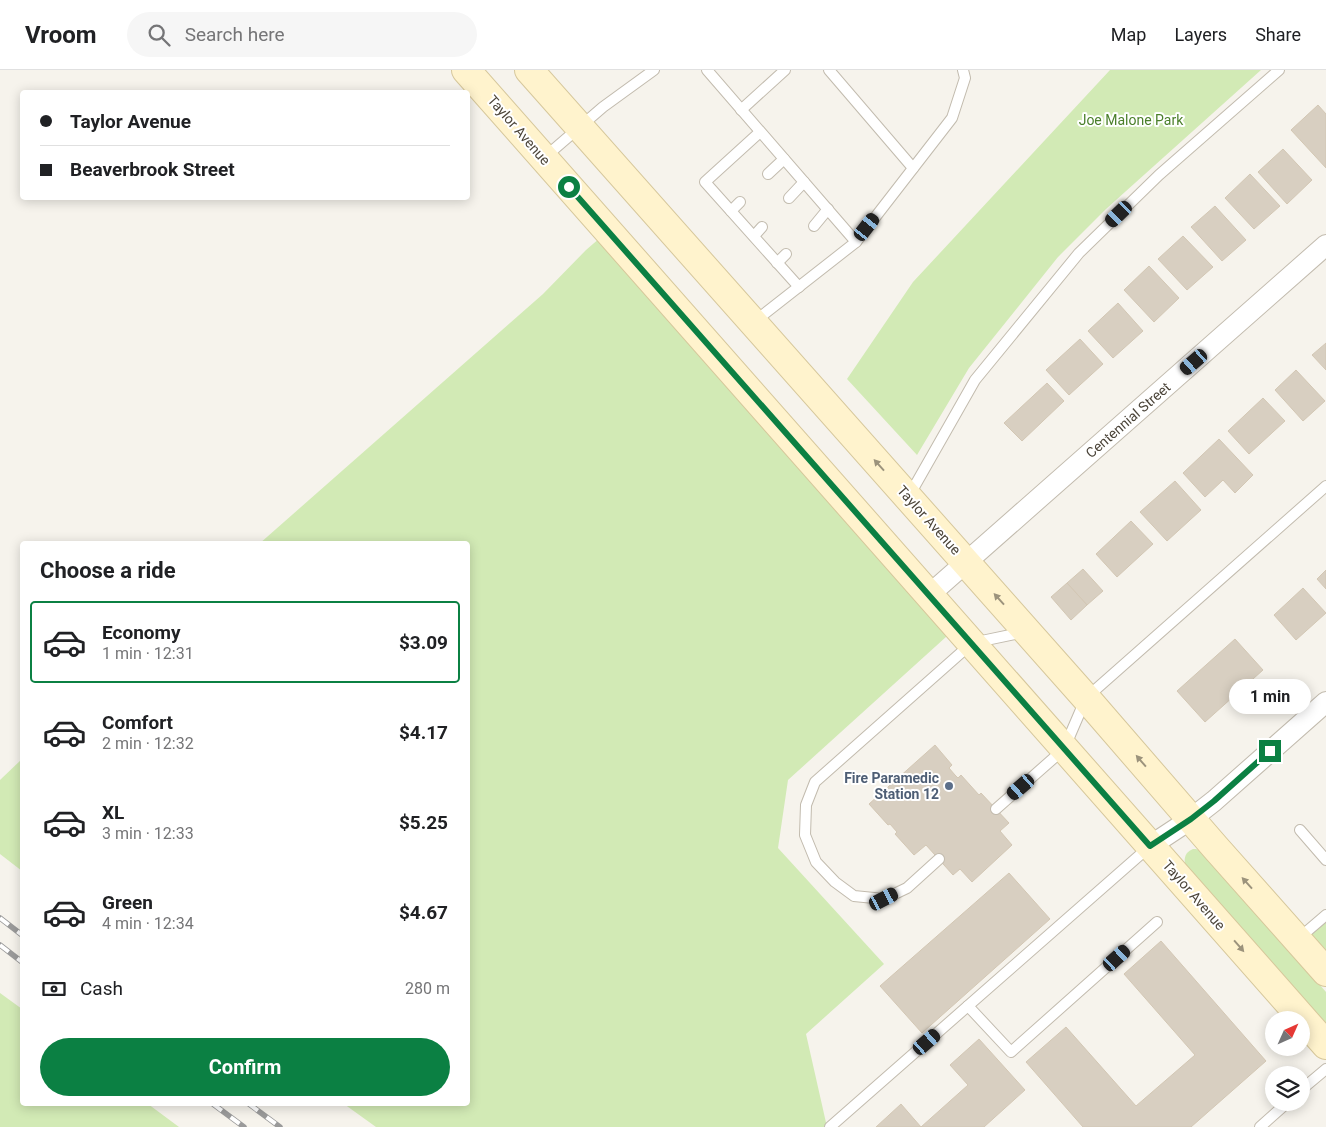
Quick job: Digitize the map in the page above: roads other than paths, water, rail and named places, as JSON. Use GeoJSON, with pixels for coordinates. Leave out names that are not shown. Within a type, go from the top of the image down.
{"type":"FeatureCollection","features":[{"type":"Feature","properties":{"kind":"main road","name":"Taylor Avenue"},"geometry":{"type":"LineString","coordinates":[[466,70],[1326,1046]]}},
{"type":"Feature","properties":{"kind":"main road","name":"Taylor Avenue"},"geometry":{"type":"LineString","coordinates":[[529,70],[1086,698],[1326,972]]}},
{"type":"Feature","properties":{"kind":"street","name":"Centennial Street"},"geometry":{"type":"LineString","coordinates":[[929,595],[1326,245]]}},
{"type":"Feature","properties":{"kind":"street"},"geometry":{"type":"LineString","coordinates":[[1150,846],[1214,801],[1326,702]]}},
{"type":"Feature","properties":{"kind":"lane"},"geometry":{"type":"LineString","coordinates":[[543,158],[606,104],[654,70]]}},
{"type":"Feature","properties":{"kind":"lane"},"geometry":{"type":"LineString","coordinates":[[707,70],[856,242]]}},
{"type":"Feature","properties":{"kind":"lane"},"geometry":{"type":"LineString","coordinates":[[741,110],[785,70]]}},
{"type":"Feature","properties":{"kind":"lane"},"geometry":{"type":"LineString","coordinates":[[829,70],[913,168]]}},
{"type":"Feature","properties":{"kind":"lane"},"geometry":{"type":"LineString","coordinates":[[753,323],[856,242],[952,118],[964,78],[963,70]]}},
{"type":"Feature","properties":{"kind":"lane"},"geometry":{"type":"LineString","coordinates":[[908,497],[975,380],[1079,253],[1159,175],[1279,70]]}},
{"type":"Feature","properties":{"kind":"lane"},"geometry":{"type":"LineString","coordinates":[[760,132],[706,182],[799,287]]}},
{"type":"Feature","properties":{"kind":"lane"},"geometry":{"type":"LineString","coordinates":[[768,174],[784,159]]}},
{"type":"Feature","properties":{"kind":"lane"},"geometry":{"type":"LineString","coordinates":[[789,198],[804,182]]}},
{"type":"Feature","properties":{"kind":"lane"},"geometry":{"type":"LineString","coordinates":[[731,211],[740,202]]}},
{"type":"Feature","properties":{"kind":"lane"},"geometry":{"type":"LineString","coordinates":[[814,226],[828,209]]}},
{"type":"Feature","properties":{"kind":"lane"},"geometry":{"type":"LineString","coordinates":[[754,236],[762,227]]}},
{"type":"Feature","properties":{"kind":"lane"},"geometry":{"type":"LineString","coordinates":[[777,263],[786,254]]}},
{"type":"Feature","properties":{"kind":"lane"},"geometry":{"type":"LineString","coordinates":[[996,809],[1064,749],[1086,698],[1326,486]]}},
{"type":"Feature","properties":{"kind":"lane"},"geometry":{"type":"LineString","coordinates":[[939,859],[907,888],[884,899],[854,896],[835,882],[816,862],[805,835],[806,805],[815,782],[972,643],[1027,632]]}},
{"type":"Feature","properties":{"kind":"lane"},"geometry":{"type":"LineString","coordinates":[[1300,830],[1326,860]]}},
{"type":"Feature","properties":{"kind":"lane"},"geometry":{"type":"LineString","coordinates":[[830,1127],[1150,846]]}},
{"type":"Feature","properties":{"kind":"lane"},"geometry":{"type":"LineString","coordinates":[[1297,940],[1326,915]]}},
{"type":"Feature","properties":{"kind":"lane"},"geometry":{"type":"LineString","coordinates":[[968,1006],[1011,1052],[1158,922]]}},
{"type":"Feature","properties":{"kind":"lane"},"geometry":{"type":"LineString","coordinates":[[1310,1082],[1326,1069]]}},
{"type":"Feature","properties":{"kind":"lane"},"geometry":{"type":"LineString","coordinates":[[1260,1127],[1278,1111]]}},
{"type":"Feature","properties":{"kind":"railway"},"geometry":{"type":"LineString","coordinates":[[0,918],[20,933]]}},
{"type":"Feature","properties":{"kind":"railway"},"geometry":{"type":"LineString","coordinates":[[0,945],[20,960]]}},
{"type":"Feature","properties":{"kind":"railway"},"geometry":{"type":"LineString","coordinates":[[216,1106],[244,1127]]}},
{"type":"Feature","properties":{"kind":"railway"},"geometry":{"type":"LineString","coordinates":[[252,1106],[280,1127]]}},
{"type":"Feature","properties":{"kind":"place","name":"Fire Paramedic Station 12"},"geometry":{"type":"Point","coordinates":[949,786]}},
{"type":"Feature","properties":{"kind":"park label","name":"Joe Malone Park"},"geometry":{"type":"Point","coordinates":[1131,120]}}]}
